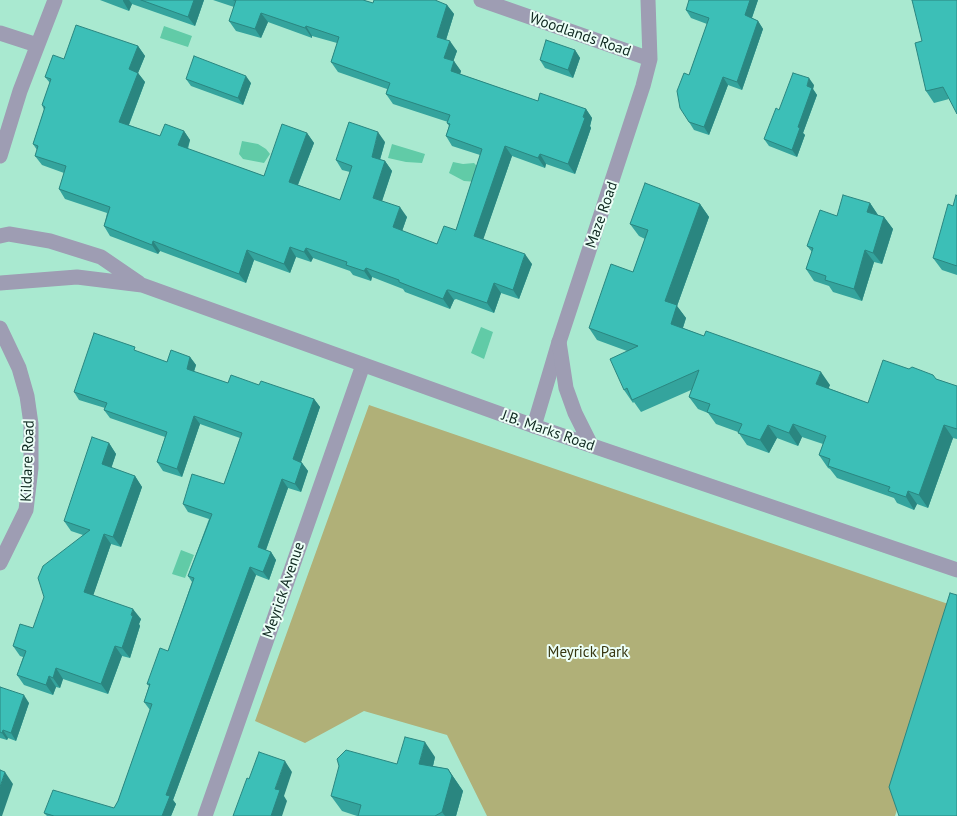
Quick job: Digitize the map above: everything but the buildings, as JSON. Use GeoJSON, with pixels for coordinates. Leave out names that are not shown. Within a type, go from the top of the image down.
{"type":"FeatureCollection","features":[{"type":"Feature","properties":{"kind":"street"},"geometry":{"type":"LineString","coordinates":[[0,156],[37,45],[55,0]]}},
{"type":"Feature","properties":{"kind":"street","name":"Woodlands Road"},"geometry":{"type":"LineString","coordinates":[[481,0],[650,59]]}},
{"type":"Feature","properties":{"kind":"street","name":"Maze Road"},"geometry":{"type":"LineString","coordinates":[[534,426],[558,342],[636,111],[650,59],[648,0]]}},
{"type":"Feature","properties":{"kind":"street"},"geometry":{"type":"LineString","coordinates":[[0,33],[37,45]]}},
{"type":"Feature","properties":{"kind":"street","name":"J.B. Marks Road"},"geometry":{"type":"LineString","coordinates":[[0,236],[9,234],[50,240],[101,257],[142,285]]}},
{"type":"Feature","properties":{"kind":"street","name":"J.B. Marks Road"},"geometry":{"type":"LineString","coordinates":[[0,283],[77,277],[142,285],[534,426],[957,570]]}},
{"type":"Feature","properties":{"kind":"street","name":"Kildare Road"},"geometry":{"type":"LineString","coordinates":[[0,328],[19,368],[27,396],[31,424],[31,468],[26,510],[0,563]]}},
{"type":"Feature","properties":{"kind":"street"},"geometry":{"type":"LineString","coordinates":[[558,342],[566,388],[574,413],[591,445]]}},
{"type":"Feature","properties":{"kind":"street","name":"Meyrick Avenue"},"geometry":{"type":"LineString","coordinates":[[205,816],[363,364]]}},
{"type":"Feature","properties":{"kind":"green space","name":"Meyrick Park"},"geometry":{"type":"Polygon","coordinates":[[[369,405],[957,607],[957,620],[895,816],[487,816],[447,735],[364,711],[305,743],[255,721],[369,405]]]}},
{"type":"Feature","properties":{"kind":"shaded area"},"geometry":{"type":"Polygon","coordinates":[[[164,26],[192,36],[188,47],[160,38],[164,26]]]}},
{"type":"Feature","properties":{"kind":"shaded area"},"geometry":{"type":"Polygon","coordinates":[[[242,141],[258,144],[266,149],[270,154],[264,163],[243,159],[239,154],[242,141]]]}},
{"type":"Feature","properties":{"kind":"shaded area"},"geometry":{"type":"Polygon","coordinates":[[[392,144],[425,154],[422,163],[388,158],[392,144]]]}},
{"type":"Feature","properties":{"kind":"shaded area"},"geometry":{"type":"Polygon","coordinates":[[[453,162],[463,164],[474,163],[481,170],[477,182],[464,181],[449,173],[453,162]]]}},
{"type":"Feature","properties":{"kind":"shaded area"},"geometry":{"type":"Polygon","coordinates":[[[481,327],[493,332],[484,359],[471,353],[481,327]]]}},
{"type":"Feature","properties":{"kind":"shaded area"},"geometry":{"type":"Polygon","coordinates":[[[181,550],[194,555],[185,578],[172,574],[181,550]]]}}]}
